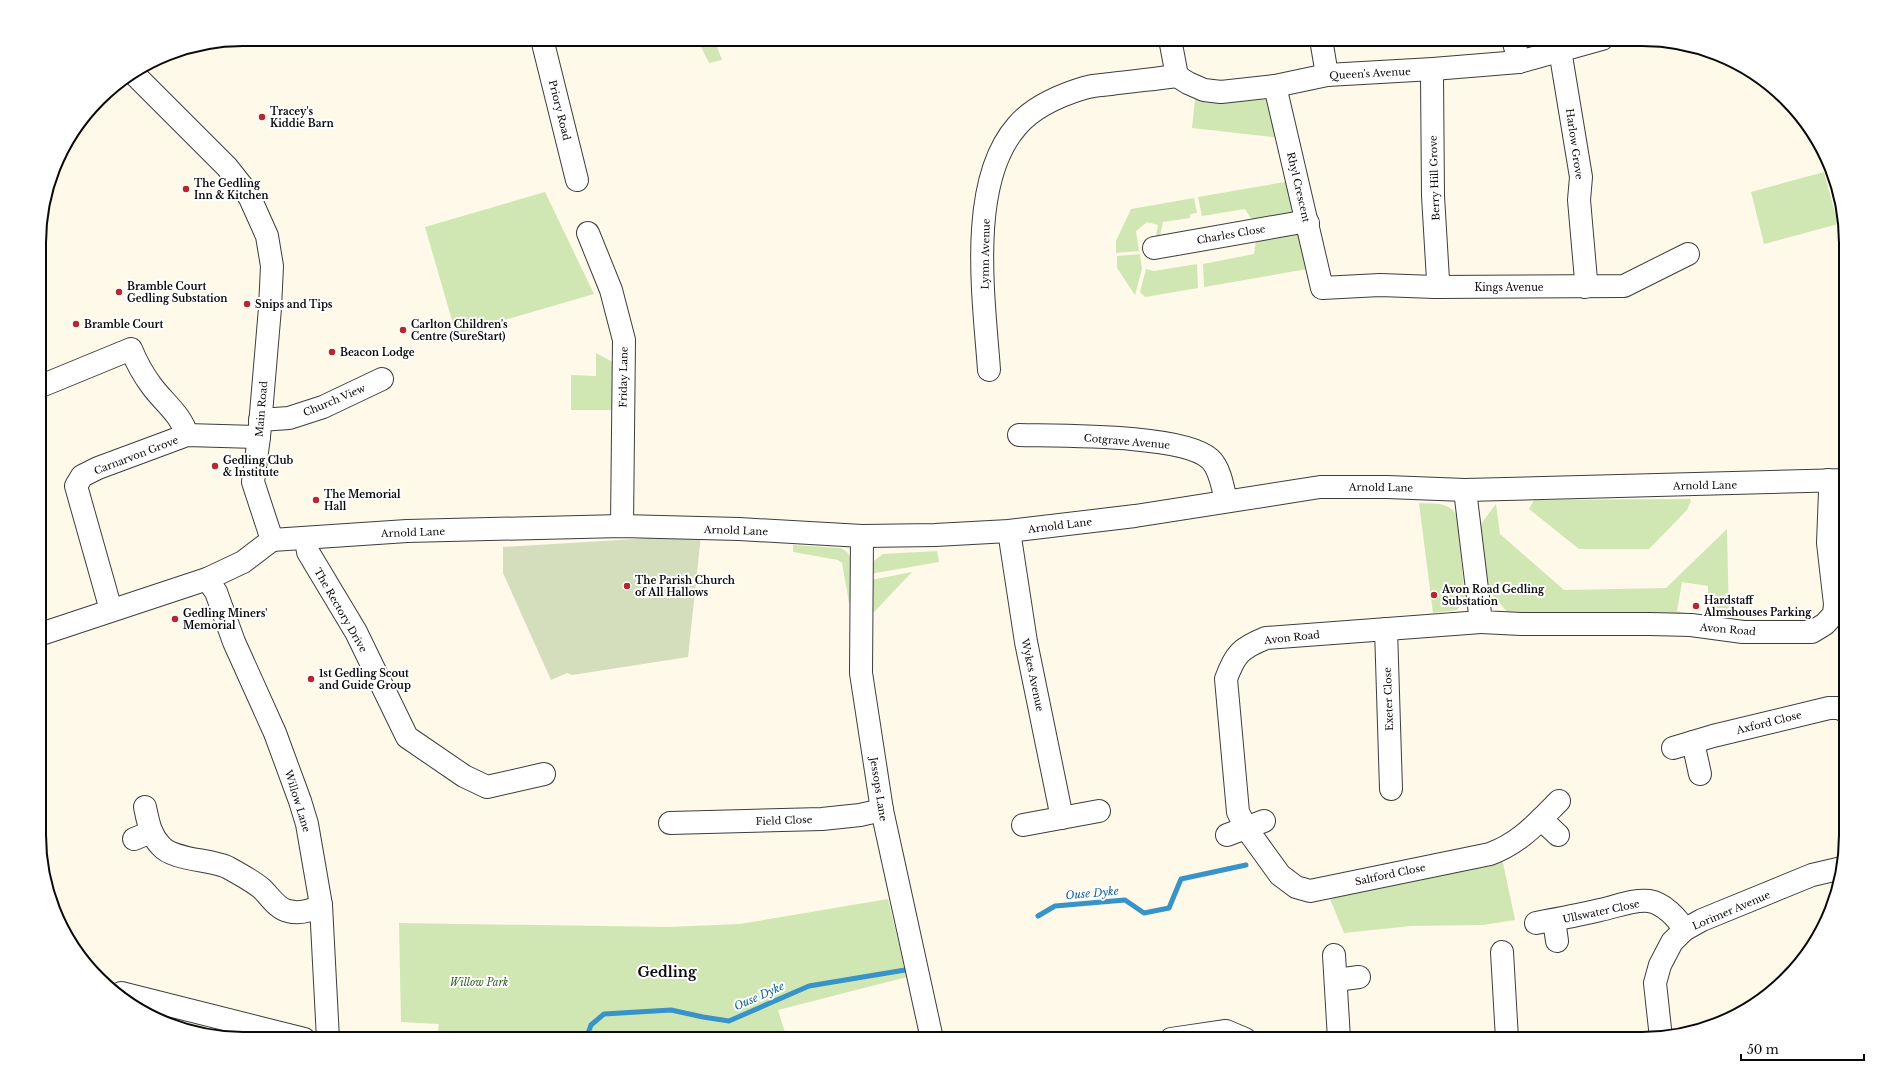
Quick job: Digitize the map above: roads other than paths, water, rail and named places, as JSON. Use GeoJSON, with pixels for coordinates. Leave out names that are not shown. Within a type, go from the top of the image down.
{"type":"FeatureCollection","features":[{"type":"Feature","properties":{"kind":"street","name":"Priory Road"},"geometry":{"type":"LineString","coordinates":[[544,46],[578,180]]}},
{"type":"Feature","properties":{"kind":"street"},"geometry":{"type":"LineString","coordinates":[[1171,46],[1177,76]]}},
{"type":"Feature","properties":{"kind":"street"},"geometry":{"type":"LineString","coordinates":[[1321,46],[1327,75]]}},
{"type":"Feature","properties":{"kind":"street"},"geometry":{"type":"LineString","coordinates":[[1515,46],[1519,62]]}},
{"type":"Feature","properties":{"kind":"street","name":"Queen's Avenue"},"geometry":{"type":"LineString","coordinates":[[1177,76],[1204,90],[1221,92],[1275,86],[1327,75],[1519,62],[1575,46]]}},
{"type":"Feature","properties":{"kind":"street","name":"Harlow Grove"},"geometry":{"type":"LineString","coordinates":[[1560,50],[1580,177],[1579,200],[1586,280],[1585,287]]}},
{"type":"Feature","properties":{"kind":"street","name":"Berry Hill Grove"},"geometry":{"type":"LineString","coordinates":[[1433,69],[1433,196],[1438,280],[1435,287]]}},
{"type":"Feature","properties":{"kind":"street","name":"Lymn Avenue"},"geometry":{"type":"LineString","coordinates":[[989,370],[984,288],[983,234],[988,190],[994,166],[1003,146],[1017,126],[1033,113],[1064,95],[1086,87],[1177,76]]}},
{"type":"Feature","properties":{"kind":"street","name":"Main Road"},"geometry":{"type":"LineString","coordinates":[[137,77],[227,168],[242,186],[250,198],[267,236],[271,254],[271,279],[259,429],[252,482],[272,540]]}},
{"type":"Feature","properties":{"kind":"street","name":"Rhyl Crescent"},"geometry":{"type":"LineString","coordinates":[[1275,86],[1322,288]]}},
{"type":"Feature","properties":{"kind":"street","name":"Charles Close"},"geometry":{"type":"LineString","coordinates":[[1154,248],[1302,222],[1308,223]]}},
{"type":"Feature","properties":{"kind":"street","name":"Friday Lane"},"geometry":{"type":"LineString","coordinates":[[588,233],[611,290],[624,340],[622,526]]}},
{"type":"Feature","properties":{"kind":"street","name":"Kings Avenue"},"geometry":{"type":"LineString","coordinates":[[1322,288],[1380,285],[1435,287],[1624,286],[1688,254]]}},
{"type":"Feature","properties":{"kind":"street"},"geometry":{"type":"LineString","coordinates":[[46,384],[131,349],[138,365],[151,385],[182,420],[187,435]]}},
{"type":"Feature","properties":{"kind":"street","name":"Church View"},"geometry":{"type":"LineString","coordinates":[[259,429],[324,407],[382,379]]}},
{"type":"Feature","properties":{"kind":"street","name":"Carnarvon Grove"},"geometry":{"type":"LineString","coordinates":[[112,610],[76,486],[82,476],[98,468],[187,435],[259,429]]}},
{"type":"Feature","properties":{"kind":"street","name":"Cotgrave Avenue"},"geometry":{"type":"LineString","coordinates":[[1019,435],[1110,438],[1146,441],[1184,447],[1210,459],[1217,469],[1226,501]]}},
{"type":"Feature","properties":{"kind":"street","name":"Arnold Lane"},"geometry":{"type":"LineString","coordinates":[[272,540],[306,539],[407,531],[622,526],[739,529],[862,536],[928,535],[1009,531],[1135,516],[1320,487],[1387,486],[1465,490],[1768,484],[1837,480]]}},
{"type":"Feature","properties":{"kind":"street","name":"Avon Road"},"geometry":{"type":"LineString","coordinates":[[1248,830],[1238,812],[1226,679],[1232,662],[1247,646],[1266,638],[1481,622],[1521,624],[1677,625],[1743,632],[1812,632],[1826,624],[1834,614],[1835,604],[1828,543],[1830,492],[1837,480]]}},
{"type":"Feature","properties":{"kind":"street"},"geometry":{"type":"LineString","coordinates":[[1465,490],[1481,622]]}},
{"type":"Feature","properties":{"kind":"street","name":"Wykes Avenue"},"geometry":{"type":"LineString","coordinates":[[1009,531],[1026,642],[1062,818]]}},
{"type":"Feature","properties":{"kind":"street","name":"Jessops Lane"},"geometry":{"type":"LineString","coordinates":[[862,536],[861,672],[882,810],[930,1032]]}},
{"type":"Feature","properties":{"kind":"street","name":"The Rectory Drive"},"geometry":{"type":"LineString","coordinates":[[306,539],[308,552],[356,632],[407,737],[464,776],[487,787],[544,774]]}},
{"type":"Feature","properties":{"kind":"street"},"geometry":{"type":"LineString","coordinates":[[46,632],[207,579],[243,562],[272,540]]}},
{"type":"Feature","properties":{"kind":"street","name":"Willow Lane"},"geometry":{"type":"LineString","coordinates":[[207,579],[216,592],[234,642],[275,733],[307,824],[321,906],[328,1032]]}},
{"type":"Feature","properties":{"kind":"street","name":"Exeter Close"},"geometry":{"type":"LineString","coordinates":[[1385,776],[1386,629]]}},
{"type":"Feature","properties":{"kind":"street","name":"Axford Close"},"geometry":{"type":"LineString","coordinates":[[1700,774],[1683,745],[1830,708],[1839,708]]}},
{"type":"Feature","properties":{"kind":"street","name":"Saltford Close"},"geometry":{"type":"LineString","coordinates":[[1248,830],[1280,875],[1296,887],[1310,891],[1490,854],[1507,848],[1521,838],[1559,801]]}},
{"type":"Feature","properties":{"kind":"street"},"geometry":{"type":"LineString","coordinates":[[145,807],[142,836],[175,856],[203,860],[226,867],[248,878],[261,888],[272,900],[288,911],[311,911],[321,906]]}},
{"type":"Feature","properties":{"kind":"street","name":"Field Close"},"geometry":{"type":"LineString","coordinates":[[680,817],[822,819],[860,815],[882,810]]}},
{"type":"Feature","properties":{"kind":"street"},"geometry":{"type":"LineString","coordinates":[[1022,825],[1099,811]]}},
{"type":"Feature","properties":{"kind":"street"},"geometry":{"type":"LineString","coordinates":[[1541,819],[1558,835]]}},
{"type":"Feature","properties":{"kind":"street","name":"Lorimer Avenue"},"geometry":{"type":"LineString","coordinates":[[1660,1031],[1655,983],[1660,965],[1672,942],[1684,930],[1702,920],[1812,875],[1836,869]]}},
{"type":"Feature","properties":{"kind":"street","name":"Ullswater Close"},"geometry":{"type":"LineString","coordinates":[[1549,928],[1633,902],[1650,901],[1664,908],[1674,916],[1681,923],[1684,930]]}},
{"type":"Feature","properties":{"kind":"street"},"geometry":{"type":"LineString","coordinates":[[1502,952],[1507,1032]]}},
{"type":"Feature","properties":{"kind":"street"},"geometry":{"type":"LineString","coordinates":[[1334,955],[1339,1032]]}},
{"type":"Feature","properties":{"kind":"street"},"geometry":{"type":"LineString","coordinates":[[1336,980],[1359,977]]}},
{"type":"Feature","properties":{"kind":"street"},"geometry":{"type":"LineString","coordinates":[[122,990],[278,1032]]}},
{"type":"Feature","properties":{"kind":"waterway","name":"Ouse Dyke"},"geometry":{"type":"LineString","coordinates":[[1038,916],[1055,906],[1125,900],[1144,913],[1169,908],[1181,879],[1246,865]]}},
{"type":"Feature","properties":{"kind":"waterway","name":"Ouse Dyke"},"geometry":{"type":"LineString","coordinates":[[588,1032],[591,1025],[604,1014],[671,1010],[729,1021],[809,986],[905,970]]}},
{"type":"Feature","properties":{"kind":"place","name":"Tracey's Kiddie Barn"},"geometry":{"type":"Point","coordinates":[262,117]}},
{"type":"Feature","properties":{"kind":"place","name":"The Gedling Inn & Kitchen"},"geometry":{"type":"Point","coordinates":[186,189]}},
{"type":"Feature","properties":{"kind":"place","name":"Bramble Court Gedling Substation"},"geometry":{"type":"Point","coordinates":[119,292]}},
{"type":"Feature","properties":{"kind":"place","name":"Snips and Tips"},"geometry":{"type":"Point","coordinates":[247,304]}},
{"type":"Feature","properties":{"kind":"place","name":"Bramble Court"},"geometry":{"type":"Point","coordinates":[76,324]}},
{"type":"Feature","properties":{"kind":"place","name":"Carlton Children's Centre (SureStart)"},"geometry":{"type":"Point","coordinates":[403,330]}},
{"type":"Feature","properties":{"kind":"place","name":"Beacon Lodge"},"geometry":{"type":"Point","coordinates":[332,352]}},
{"type":"Feature","properties":{"kind":"place","name":"Gedling Club & Institute"},"geometry":{"type":"Point","coordinates":[215,466]}},
{"type":"Feature","properties":{"kind":"place","name":"The Memorial Hall"},"geometry":{"type":"Point","coordinates":[316,500]}},
{"type":"Feature","properties":{"kind":"place","name":"The Parish Church of All Hallows"},"geometry":{"type":"Point","coordinates":[627,586]}},
{"type":"Feature","properties":{"kind":"place","name":"Avon Road Gedling Substation"},"geometry":{"type":"Point","coordinates":[1434,595]}},
{"type":"Feature","properties":{"kind":"place","name":"Hardstaff Almshouses Parking"},"geometry":{"type":"Point","coordinates":[1696,606]}},
{"type":"Feature","properties":{"kind":"place","name":"Gedling Miners' Memorial"},"geometry":{"type":"Point","coordinates":[175,619]}},
{"type":"Feature","properties":{"kind":"place","name":"1st Gedling Scout and Guide Group"},"geometry":{"type":"Point","coordinates":[311,679]}},
{"type":"Feature","properties":{"kind":"district","name":"Gedling"},"geometry":{"type":"Point","coordinates":[667,972]}},
{"type":"Feature","properties":{"kind":"park label","name":"Willow Park"},"geometry":{"type":"Point","coordinates":[479,982]}}]}
